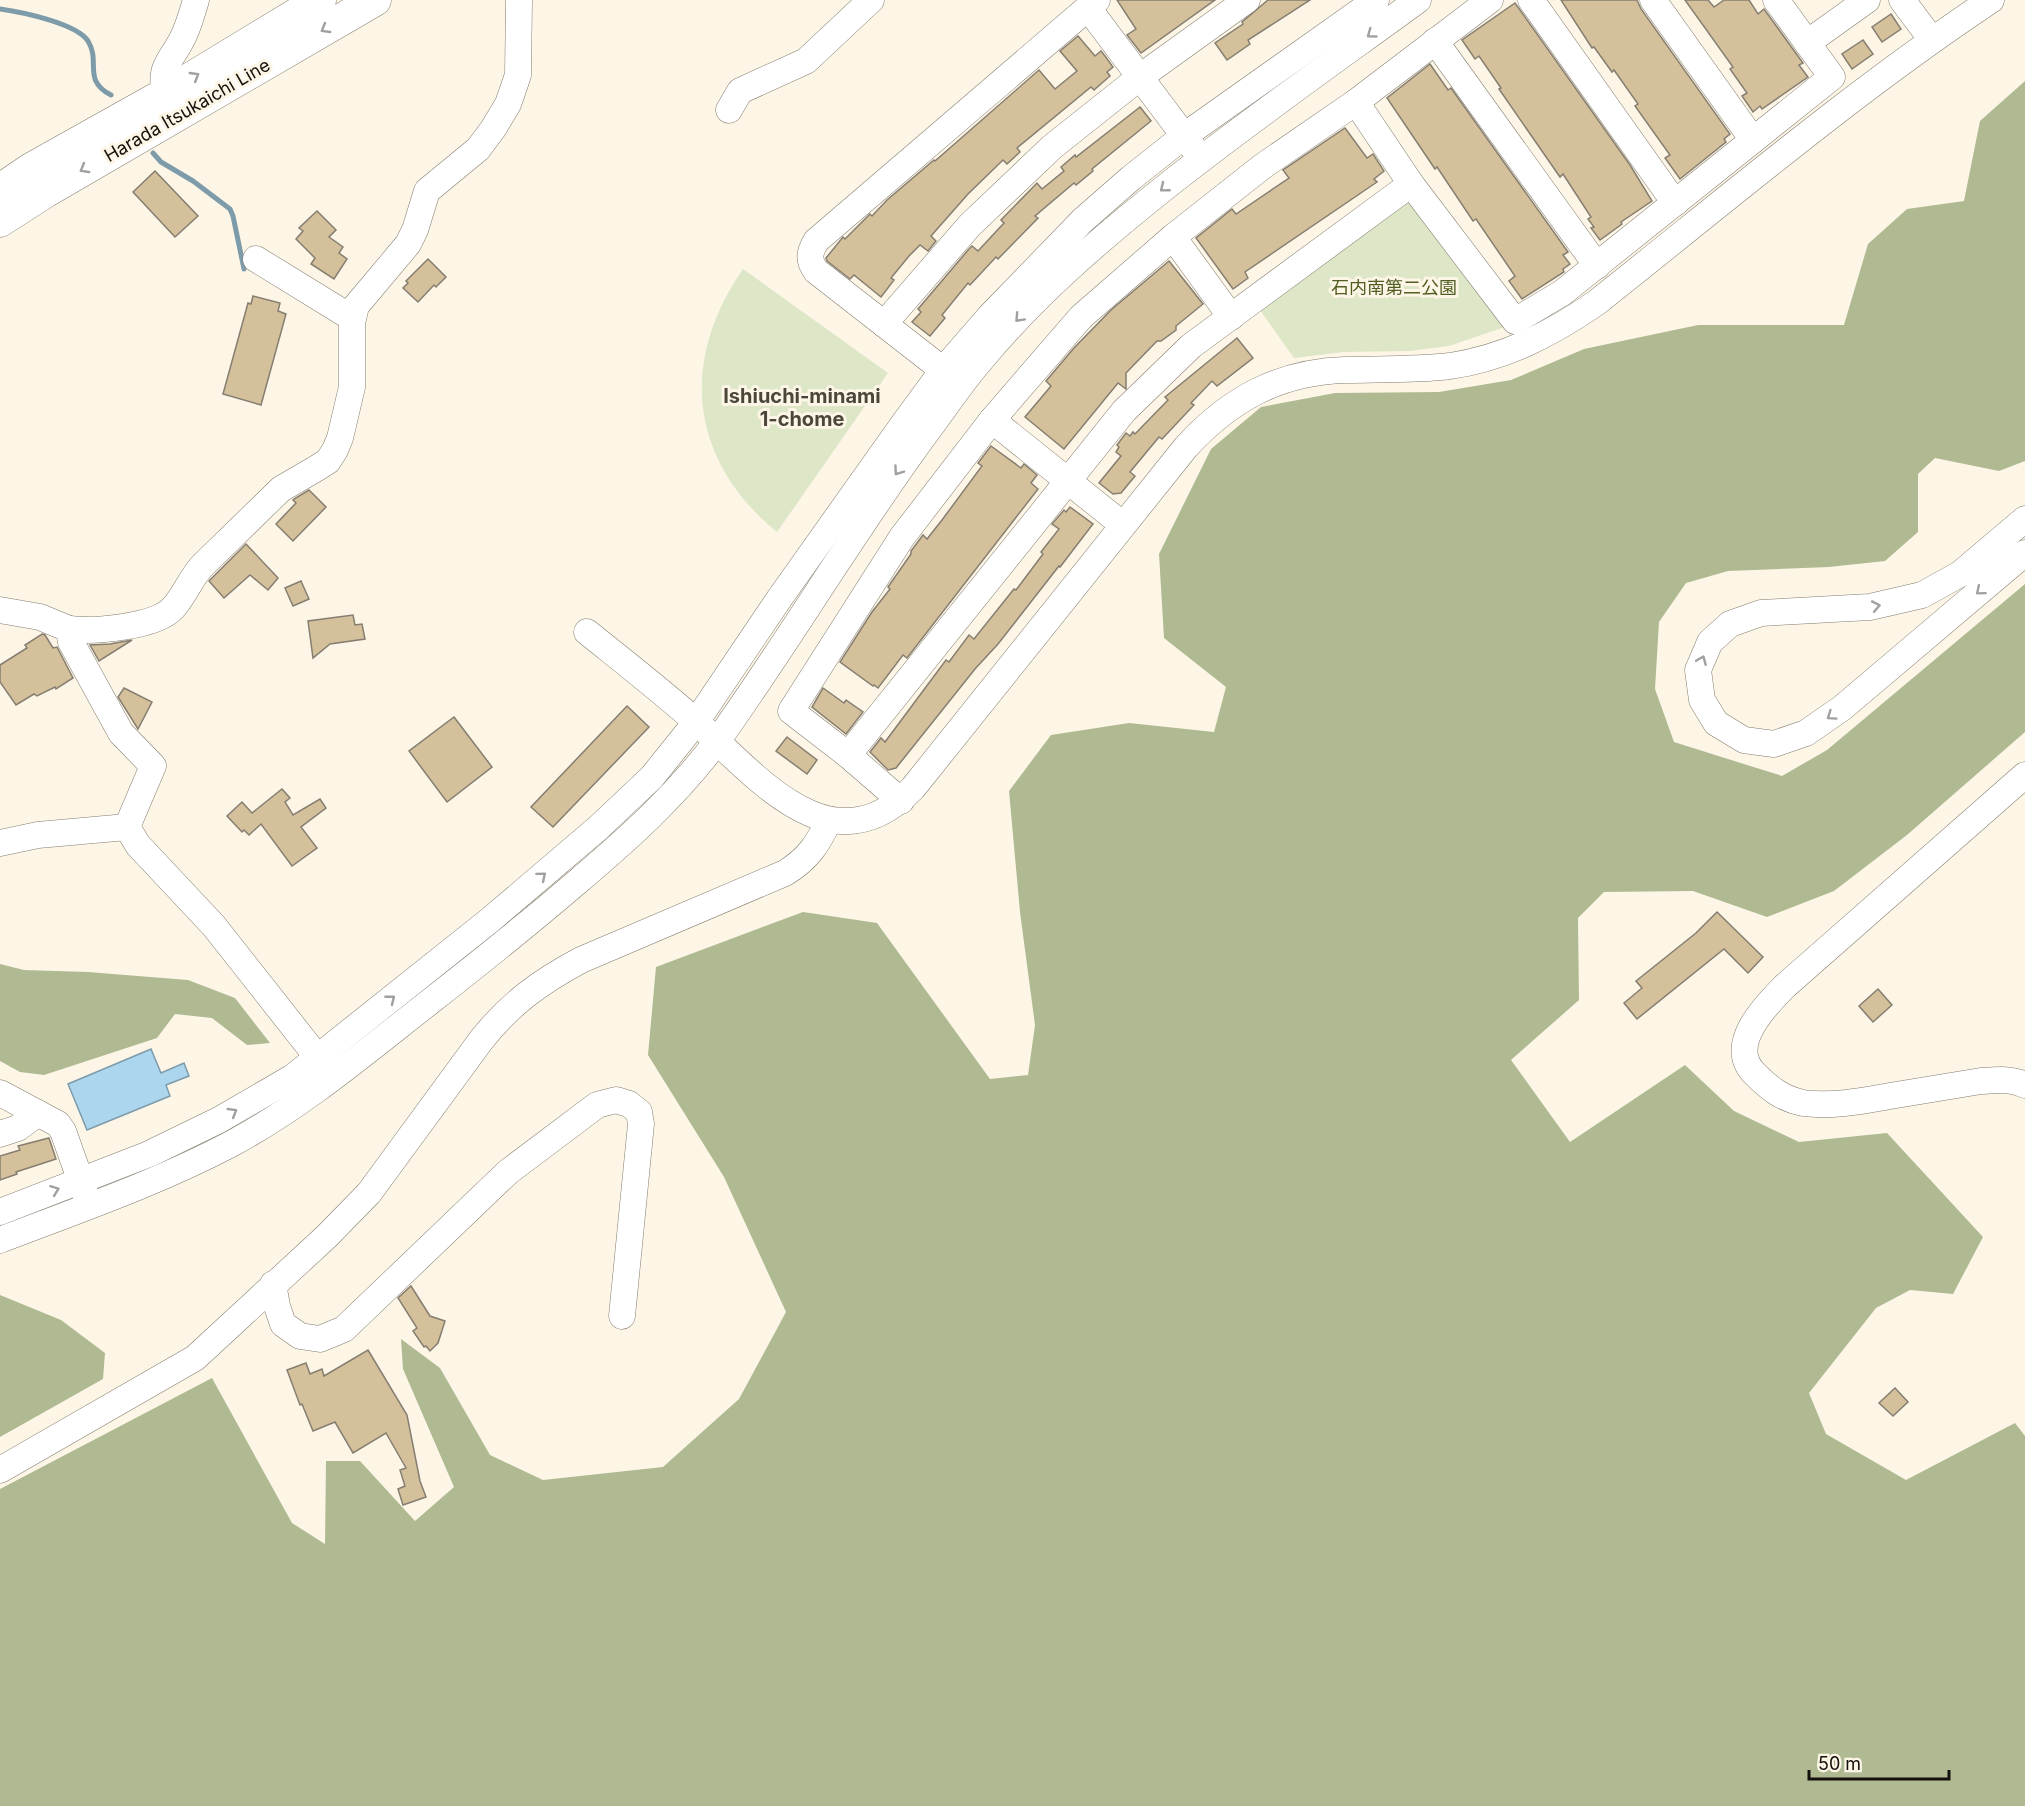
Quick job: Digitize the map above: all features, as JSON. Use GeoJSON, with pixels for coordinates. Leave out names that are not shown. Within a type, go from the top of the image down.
{"type":"FeatureCollection","features":[{"type":"Feature","properties":{"kind":"main road","name":"Harada Itsukaichi Line"},"geometry":{"type":"LineString","coordinates":[[0,190],[31,169],[165,94],[320,0]]}},
{"type":"Feature","properties":{"kind":"main road","name":"Harada Itsukaichi Line"},"geometry":{"type":"LineString","coordinates":[[0,222],[45,192],[375,0]]}},
{"type":"Feature","properties":{"kind":"street"},"geometry":{"type":"LineString","coordinates":[[165,94],[162,80],[164,73],[171,54],[182,39],[196,0]]}},
{"type":"Feature","properties":{"kind":"street"},"geometry":{"type":"LineString","coordinates":[[0,610],[33,615],[69,629],[117,629],[166,614],[177,604],[199,569],[281,489],[328,460],[340,438],[352,387],[352,318],[356,306],[408,244],[415,230],[427,191],[486,139],[508,104],[518,75],[519,0]]}},
{"type":"Feature","properties":{"kind":"street"},"geometry":{"type":"LineString","coordinates":[[729,110],[740,91],[806,60],[870,0]]}},
{"type":"Feature","properties":{"kind":"street"},"geometry":{"type":"LineString","coordinates":[[884,324],[970,225],[1052,147],[1140,77],[1247,0]]}},
{"type":"Feature","properties":{"kind":"street"},"geometry":{"type":"LineString","coordinates":[[0,1212],[149,1154],[219,1120],[293,1077],[490,920],[598,828],[652,777],[696,722],[779,599],[943,370],[989,317],[1083,220],[1131,178],[1184,136],[1376,0]]}},
{"type":"Feature","properties":{"kind":"street"},"geometry":{"type":"LineString","coordinates":[[0,1240],[158,1179],[275,1119],[310,1095],[508,941],[618,847],[670,798],[717,741],[889,484],[980,360],[1050,285],[1201,158],[1418,0]]}},
{"type":"Feature","properties":{"kind":"street"},"geometry":{"type":"LineString","coordinates":[[901,801],[848,755],[791,711],[902,537],[992,420],[1081,317],[1173,237],[1263,166],[1356,102],[1490,0]]}},
{"type":"Feature","properties":{"kind":"street"},"geometry":{"type":"LineString","coordinates":[[1531,0],[1676,203]]}},
{"type":"Feature","properties":{"kind":"street"},"geometry":{"type":"LineString","coordinates":[[1653,0],[1754,140]]}},
{"type":"Feature","properties":{"kind":"street"},"geometry":{"type":"LineString","coordinates":[[1356,102],[1411,184],[1515,321],[1562,293],[1832,77],[1776,0]]}},
{"type":"Feature","properties":{"kind":"street"},"geometry":{"type":"LineString","coordinates":[[1807,43],[1867,0]]}},
{"type":"Feature","properties":{"kind":"street"},"geometry":{"type":"LineString","coordinates":[[1902,0],[1932,40]]}},
{"type":"Feature","properties":{"kind":"street"},"geometry":{"type":"LineString","coordinates":[[587,632],[799,810],[829,820],[860,820],[875,815],[901,801],[920,779],[1186,447],[1223,411],[1268,386],[1292,377],[1317,372],[1451,366],[1490,357],[1528,344],[1563,326],[1596,303],[1855,98],[1932,40],[1991,0]]}},
{"type":"Feature","properties":{"kind":"street"},"geometry":{"type":"LineString","coordinates":[[943,370],[816,271],[810,262],[810,251],[816,241],[1093,4],[1140,77],[1201,158]]}},
{"type":"Feature","properties":{"kind":"street"},"geometry":{"type":"LineString","coordinates":[[1436,41],[1597,266]]}},
{"type":"Feature","properties":{"kind":"street"},"geometry":{"type":"LineString","coordinates":[[848,755],[1124,411],[1191,346],[1411,184]]}},
{"type":"Feature","properties":{"kind":"street"},"geometry":{"type":"LineString","coordinates":[[1173,237],[1231,317]]}},
{"type":"Feature","properties":{"kind":"street"},"geometry":{"type":"LineString","coordinates":[[256,259],[352,318]]}},
{"type":"Feature","properties":{"kind":"street"},"geometry":{"type":"LineString","coordinates":[[992,420],[1123,525]]}},
{"type":"Feature","properties":{"kind":"street"},"geometry":{"type":"LineString","coordinates":[[2025,519],[1960,574],[1922,595],[1870,608],[1761,613],[1730,624],[1710,642],[1698,670],[1702,700],[1716,723],[1744,740],[1774,744],[1806,733],[1842,708],[2025,553]]}},
{"type":"Feature","properties":{"kind":"street"},"geometry":{"type":"LineString","coordinates":[[69,629],[71,642],[121,733],[153,766],[127,827]]}},
{"type":"Feature","properties":{"kind":"street"},"geometry":{"type":"LineString","coordinates":[[2025,775],[1785,986],[1760,1012],[1748,1034],[1746,1054],[1750,1070],[1774,1093],[1801,1102],[1823,1104],[1862,1101],[1991,1081],[2010,1081],[2025,1085]]}},
{"type":"Feature","properties":{"kind":"street"},"geometry":{"type":"LineString","coordinates":[[0,1470],[195,1358],[335,1229],[369,1193],[482,1039],[501,1016],[525,994],[581,960],[785,873],[800,864],[812,852],[829,820]]}},
{"type":"Feature","properties":{"kind":"street"},"geometry":{"type":"LineString","coordinates":[[0,843],[38,835],[127,827]]}},
{"type":"Feature","properties":{"kind":"street"},"geometry":{"type":"LineString","coordinates":[[127,827],[138,845],[219,932],[318,1058]]}},
{"type":"Feature","properties":{"kind":"street"},"geometry":{"type":"LineString","coordinates":[[0,1093],[54,1121],[61,1127],[90,1206]]}},
{"type":"Feature","properties":{"kind":"street"},"geometry":{"type":"LineString","coordinates":[[273,1284],[283,1324],[300,1336],[320,1340],[344,1329],[508,1172],[597,1105],[616,1100],[629,1104],[639,1112],[641,1124],[622,1316]]}},
{"type":"Feature","properties":{"kind":"street"},"geometry":{"type":"LineString","coordinates":[[0,1134],[18,1128],[38,1113]]}},
{"type":"Feature","properties":{"kind":"green space"},"geometry":{"type":"Polygon","coordinates":[[[2025,81],[2025,461],[1999,471],[1935,458],[1918,474],[1918,532],[1885,561],[1829,567],[1728,571],[1686,583],[1659,622],[1655,689],[1674,742],[1782,776],[1827,750],[2025,584],[2025,732],[1907,835],[1834,891],[1767,917],[1693,891],[1604,892],[1578,918],[1579,1000],[1511,1060],[1570,1142],[1685,1065],[1734,1111],[1799,1142],[1887,1133],[1983,1237],[1953,1294],[1910,1290],[1876,1308],[1809,1393],[1826,1434],[1906,1480],[2015,1423],[2025,1436],[2025,1806],[0,1806],[0,1489],[212,1378],[292,1523],[325,1544],[326,1461],[360,1461],[415,1521],[454,1487],[403,1369],[401,1339],[440,1368],[490,1455],[543,1480],[663,1467],[739,1399],[786,1312],[724,1177],[648,1055],[656,967],[803,912],[877,923],[990,1079],[1028,1075],[1035,1025],[1020,912],[1009,791],[1051,735],[1129,723],[1214,732],[1226,687],[1164,638],[1159,554],[1211,449],[1261,407],[1335,393],[1439,392],[1511,380],[1584,349],[1698,325],[1844,325],[1868,244],[1907,209],[1964,201],[1980,121],[2025,81]]]}},
{"type":"Feature","properties":{"kind":"green space","name":"石内南第二公園"},"geometry":{"type":"Polygon","coordinates":[[[1405,199],[1418,202],[1505,327],[1449,346],[1410,351],[1343,352],[1294,358],[1257,306],[1405,199]]]}},
{"type":"Feature","properties":{"kind":"green space"},"geometry":{"type":"Polygon","coordinates":[[[743,269],[888,373],[777,532],[748,504],[726,473],[711,441],[703,408],[702,374],[709,339],[722,304],[743,269]]]}},
{"type":"Feature","properties":{"kind":"green space"},"geometry":{"type":"Polygon","coordinates":[[[0,964],[24,970],[88,972],[188,980],[235,998],[270,1043],[247,1045],[212,1018],[175,1014],[157,1038],[44,1075],[20,1072],[0,1061],[0,964]]]}},
{"type":"Feature","properties":{"kind":"green space"},"geometry":{"type":"Polygon","coordinates":[[[0,1295],[61,1320],[105,1353],[103,1379],[0,1437],[0,1295]]]}},
{"type":"Feature","properties":{"kind":"water"},"geometry":{"type":"Polygon","coordinates":[[[151,1049],[161,1073],[184,1063],[189,1076],[166,1085],[170,1096],[87,1130],[68,1084],[151,1049]]]}},
{"type":"Feature","properties":{"kind":"building"},"geometry":{"type":"Polygon","coordinates":[[[1117,0],[1215,0],[1141,53],[1127,35],[1136,29],[1117,0]]]}},
{"type":"Feature","properties":{"kind":"building"},"geometry":{"type":"Polygon","coordinates":[[[1268,0],[1310,0],[1248,40],[1250,44],[1227,60],[1215,43],[1243,24],[1242,22],[1268,0]]]}},
{"type":"Feature","properties":{"kind":"building"},"geometry":{"type":"Polygon","coordinates":[[[1561,0],[1637,0],[1641,9],[1730,134],[1724,139],[1726,142],[1680,179],[1665,158],[1670,155],[1635,106],[1638,104],[1614,70],[1612,72],[1594,47],[1592,48],[1561,0]]]}},
{"type":"Feature","properties":{"kind":"building"},"geometry":{"type":"Polygon","coordinates":[[[1685,0],[1708,0],[1714,7],[1724,0],[1749,0],[1758,14],[1764,9],[1803,63],[1799,65],[1808,77],[1762,109],[1760,106],[1753,112],[1742,96],[1747,93],[1730,69],[1733,67],[1685,0]]]}},
{"type":"Feature","properties":{"kind":"building"},"geometry":{"type":"Polygon","coordinates":[[[1515,3],[1630,165],[1652,201],[1621,222],[1622,224],[1600,240],[1591,228],[1594,227],[1588,219],[1591,217],[1563,174],[1560,177],[1479,56],[1475,59],[1462,40],[1515,3]]]}},
{"type":"Feature","properties":{"kind":"building"},"geometry":{"type":"Polygon","coordinates":[[[1891,14],[1901,29],[1882,42],[1872,27],[1891,14]]]}},
{"type":"Feature","properties":{"kind":"building"},"geometry":{"type":"Polygon","coordinates":[[[1078,36],[1095,56],[1101,51],[1113,67],[1107,72],[1110,76],[1094,90],[1091,87],[1017,148],[1020,152],[1007,164],[1003,160],[968,194],[931,236],[936,241],[928,251],[920,245],[909,256],[891,278],[894,280],[881,297],[854,275],[850,279],[827,261],[826,258],[843,237],[845,239],[870,214],[872,216],[887,200],[1039,70],[1055,89],[1077,71],[1060,51],[1078,36]]]}},
{"type":"Feature","properties":{"kind":"building"},"geometry":{"type":"Polygon","coordinates":[[[1863,40],[1873,54],[1852,69],[1842,54],[1863,40]]]}},
{"type":"Feature","properties":{"kind":"building"},"geometry":{"type":"Polygon","coordinates":[[[1430,64],[1448,90],[1451,88],[1568,252],[1563,255],[1570,264],[1563,269],[1564,272],[1522,299],[1509,281],[1515,276],[1476,219],[1473,221],[1437,167],[1435,169],[1387,98],[1430,64]]]}},
{"type":"Feature","properties":{"kind":"building"},"geometry":{"type":"Polygon","coordinates":[[[1140,107],[1151,121],[1076,185],[1074,183],[1035,216],[1038,218],[998,259],[996,257],[970,285],[968,283],[942,315],[945,318],[930,336],[912,322],[921,312],[918,309],[969,249],[972,246],[978,251],[1004,223],[1001,220],[1037,183],[1042,189],[1064,171],[1061,167],[1075,155],[1076,157],[1140,107]]]}},
{"type":"Feature","properties":{"kind":"building"},"geometry":{"type":"Polygon","coordinates":[[[1345,128],[1367,158],[1373,154],[1384,171],[1374,179],[1377,182],[1245,272],[1248,278],[1233,289],[1196,238],[1232,209],[1236,214],[1289,178],[1283,170],[1345,128]]]}},
{"type":"Feature","properties":{"kind":"building"},"geometry":{"type":"Polygon","coordinates":[[[155,171],[198,216],[175,237],[133,192],[155,171]]]}},
{"type":"Feature","properties":{"kind":"building"},"geometry":{"type":"Polygon","coordinates":[[[317,211],[336,230],[329,237],[343,247],[339,253],[347,259],[334,279],[311,264],[315,258],[296,239],[303,231],[299,228],[317,211]]]}},
{"type":"Feature","properties":{"kind":"building"},"geometry":{"type":"Polygon","coordinates":[[[428,259],[446,277],[436,287],[434,285],[418,302],[403,288],[408,283],[406,281],[428,259]]]}},
{"type":"Feature","properties":{"kind":"building"},"geometry":{"type":"Polygon","coordinates":[[[1169,261],[1203,304],[1176,326],[1176,330],[1161,341],[1157,341],[1126,373],[1126,389],[1118,383],[1064,449],[1025,417],[1051,386],[1046,381],[1074,348],[1111,310],[1169,261]]]}},
{"type":"Feature","properties":{"kind":"building"},"geometry":{"type":"Polygon","coordinates":[[[253,296],[280,303],[278,311],[286,314],[261,405],[223,394],[248,303],[251,304],[253,296]]]}},
{"type":"Feature","properties":{"kind":"building"},"geometry":{"type":"Polygon","coordinates":[[[1237,338],[1253,358],[1217,386],[1212,381],[1191,403],[1194,405],[1162,439],[1159,437],[1130,472],[1135,476],[1121,493],[1113,494],[1099,483],[1121,456],[1116,452],[1119,447],[1117,445],[1126,433],[1130,436],[1133,432],[1135,434],[1168,400],[1165,397],[1237,338]]]}},
{"type":"Feature","properties":{"kind":"building"},"geometry":{"type":"Polygon","coordinates":[[[991,446],[1021,468],[1024,464],[1037,475],[1031,483],[1038,489],[907,658],[903,655],[878,688],[873,686],[840,662],[872,612],[890,589],[888,587],[911,551],[923,535],[927,539],[942,520],[982,466],[978,463],[991,446]]]}},
{"type":"Feature","properties":{"kind":"building"},"geometry":{"type":"Polygon","coordinates":[[[309,490],[326,507],[293,541],[276,524],[296,503],[293,500],[309,490]]]}},
{"type":"Feature","properties":{"kind":"building"},"geometry":{"type":"Polygon","coordinates":[[[1070,507],[1093,524],[896,768],[888,770],[870,752],[881,738],[885,742],[946,660],[949,662],[969,635],[974,639],[1014,589],[1016,590],[1059,529],[1052,524],[1064,510],[1066,512],[1070,507]]]}},
{"type":"Feature","properties":{"kind":"building"},"geometry":{"type":"Polygon","coordinates":[[[246,544],[278,578],[268,590],[250,575],[224,598],[209,581],[246,544]]]}},
{"type":"Feature","properties":{"kind":"building"},"geometry":{"type":"Polygon","coordinates":[[[301,581],[309,599],[293,606],[285,588],[301,581]]]}},
{"type":"Feature","properties":{"kind":"building"},"geometry":{"type":"Polygon","coordinates":[[[353,615],[355,625],[362,624],[365,639],[330,644],[313,658],[308,621],[353,615]]]}},
{"type":"Feature","properties":{"kind":"building"},"geometry":{"type":"Polygon","coordinates":[[[42,634],[53,648],[57,647],[73,678],[56,689],[55,687],[37,696],[34,694],[16,705],[0,682],[0,665],[27,648],[25,645],[42,634]]]}},
{"type":"Feature","properties":{"kind":"building"},"geometry":{"type":"Polygon","coordinates":[[[132,640],[99,661],[90,645],[110,644],[132,640]]]}},
{"type":"Feature","properties":{"kind":"building"},"geometry":{"type":"Polygon","coordinates":[[[124,688],[152,702],[138,729],[118,697],[124,688]]]}},
{"type":"Feature","properties":{"kind":"building"},"geometry":{"type":"Polygon","coordinates":[[[823,688],[844,703],[846,700],[863,712],[846,734],[812,707],[823,688]]]}},
{"type":"Feature","properties":{"kind":"building"},"geometry":{"type":"Polygon","coordinates":[[[627,706],[649,727],[553,827],[531,807],[627,706]]]}},
{"type":"Feature","properties":{"kind":"building"},"geometry":{"type":"Polygon","coordinates":[[[454,717],[492,767],[447,802],[409,751],[454,717]]]}},
{"type":"Feature","properties":{"kind":"building"},"geometry":{"type":"Polygon","coordinates":[[[787,737],[817,760],[807,774],[776,751],[787,737]]]}},
{"type":"Feature","properties":{"kind":"building"},"geometry":{"type":"Polygon","coordinates":[[[282,789],[290,798],[285,802],[293,815],[320,799],[326,808],[301,827],[317,848],[292,866],[261,824],[249,835],[244,830],[242,832],[227,816],[242,802],[252,813],[282,789]]]}},
{"type":"Feature","properties":{"kind":"building"},"geometry":{"type":"Polygon","coordinates":[[[1717,912],[1763,957],[1748,973],[1724,949],[1637,1019],[1624,1003],[1642,988],[1636,981],[1696,933],[1717,912]]]}},
{"type":"Feature","properties":{"kind":"building"},"geometry":{"type":"Polygon","coordinates":[[[1878,989],[1892,1005],[1873,1022],[1859,1006],[1878,989]]]}},
{"type":"Feature","properties":{"kind":"building"},"geometry":{"type":"Polygon","coordinates":[[[49,1138],[56,1159],[16,1172],[17,1174],[0,1180],[0,1156],[20,1150],[18,1146],[49,1138]]]}},
{"type":"Feature","properties":{"kind":"building"},"geometry":{"type":"Polygon","coordinates":[[[411,1286],[430,1316],[445,1321],[438,1343],[430,1351],[426,1346],[424,1347],[413,1331],[417,1328],[398,1298],[411,1286]]]}},
{"type":"Feature","properties":{"kind":"building"},"geometry":{"type":"Polygon","coordinates":[[[368,1350],[407,1415],[420,1481],[426,1497],[403,1505],[398,1489],[405,1486],[400,1470],[406,1468],[386,1433],[353,1453],[335,1422],[313,1431],[287,1370],[306,1363],[310,1374],[322,1369],[324,1376],[368,1350]]]}},
{"type":"Feature","properties":{"kind":"building"},"geometry":{"type":"Polygon","coordinates":[[[1895,1388],[1908,1402],[1893,1416],[1879,1403],[1895,1388]]]}},
{"type":"Feature","properties":{"kind":"waterway"},"geometry":{"type":"LineString","coordinates":[[0,9],[47,19],[82,35],[92,49],[94,77],[102,89],[111,95]]}},
{"type":"Feature","properties":{"kind":"waterway"},"geometry":{"type":"LineString","coordinates":[[153,153],[161,162],[193,181],[230,209],[244,269]]}},
{"type":"Feature","properties":{"kind":"district","name":"Ishiuchi-minami 1-chome"},"geometry":{"type":"Point","coordinates":[802,408]}}]}
